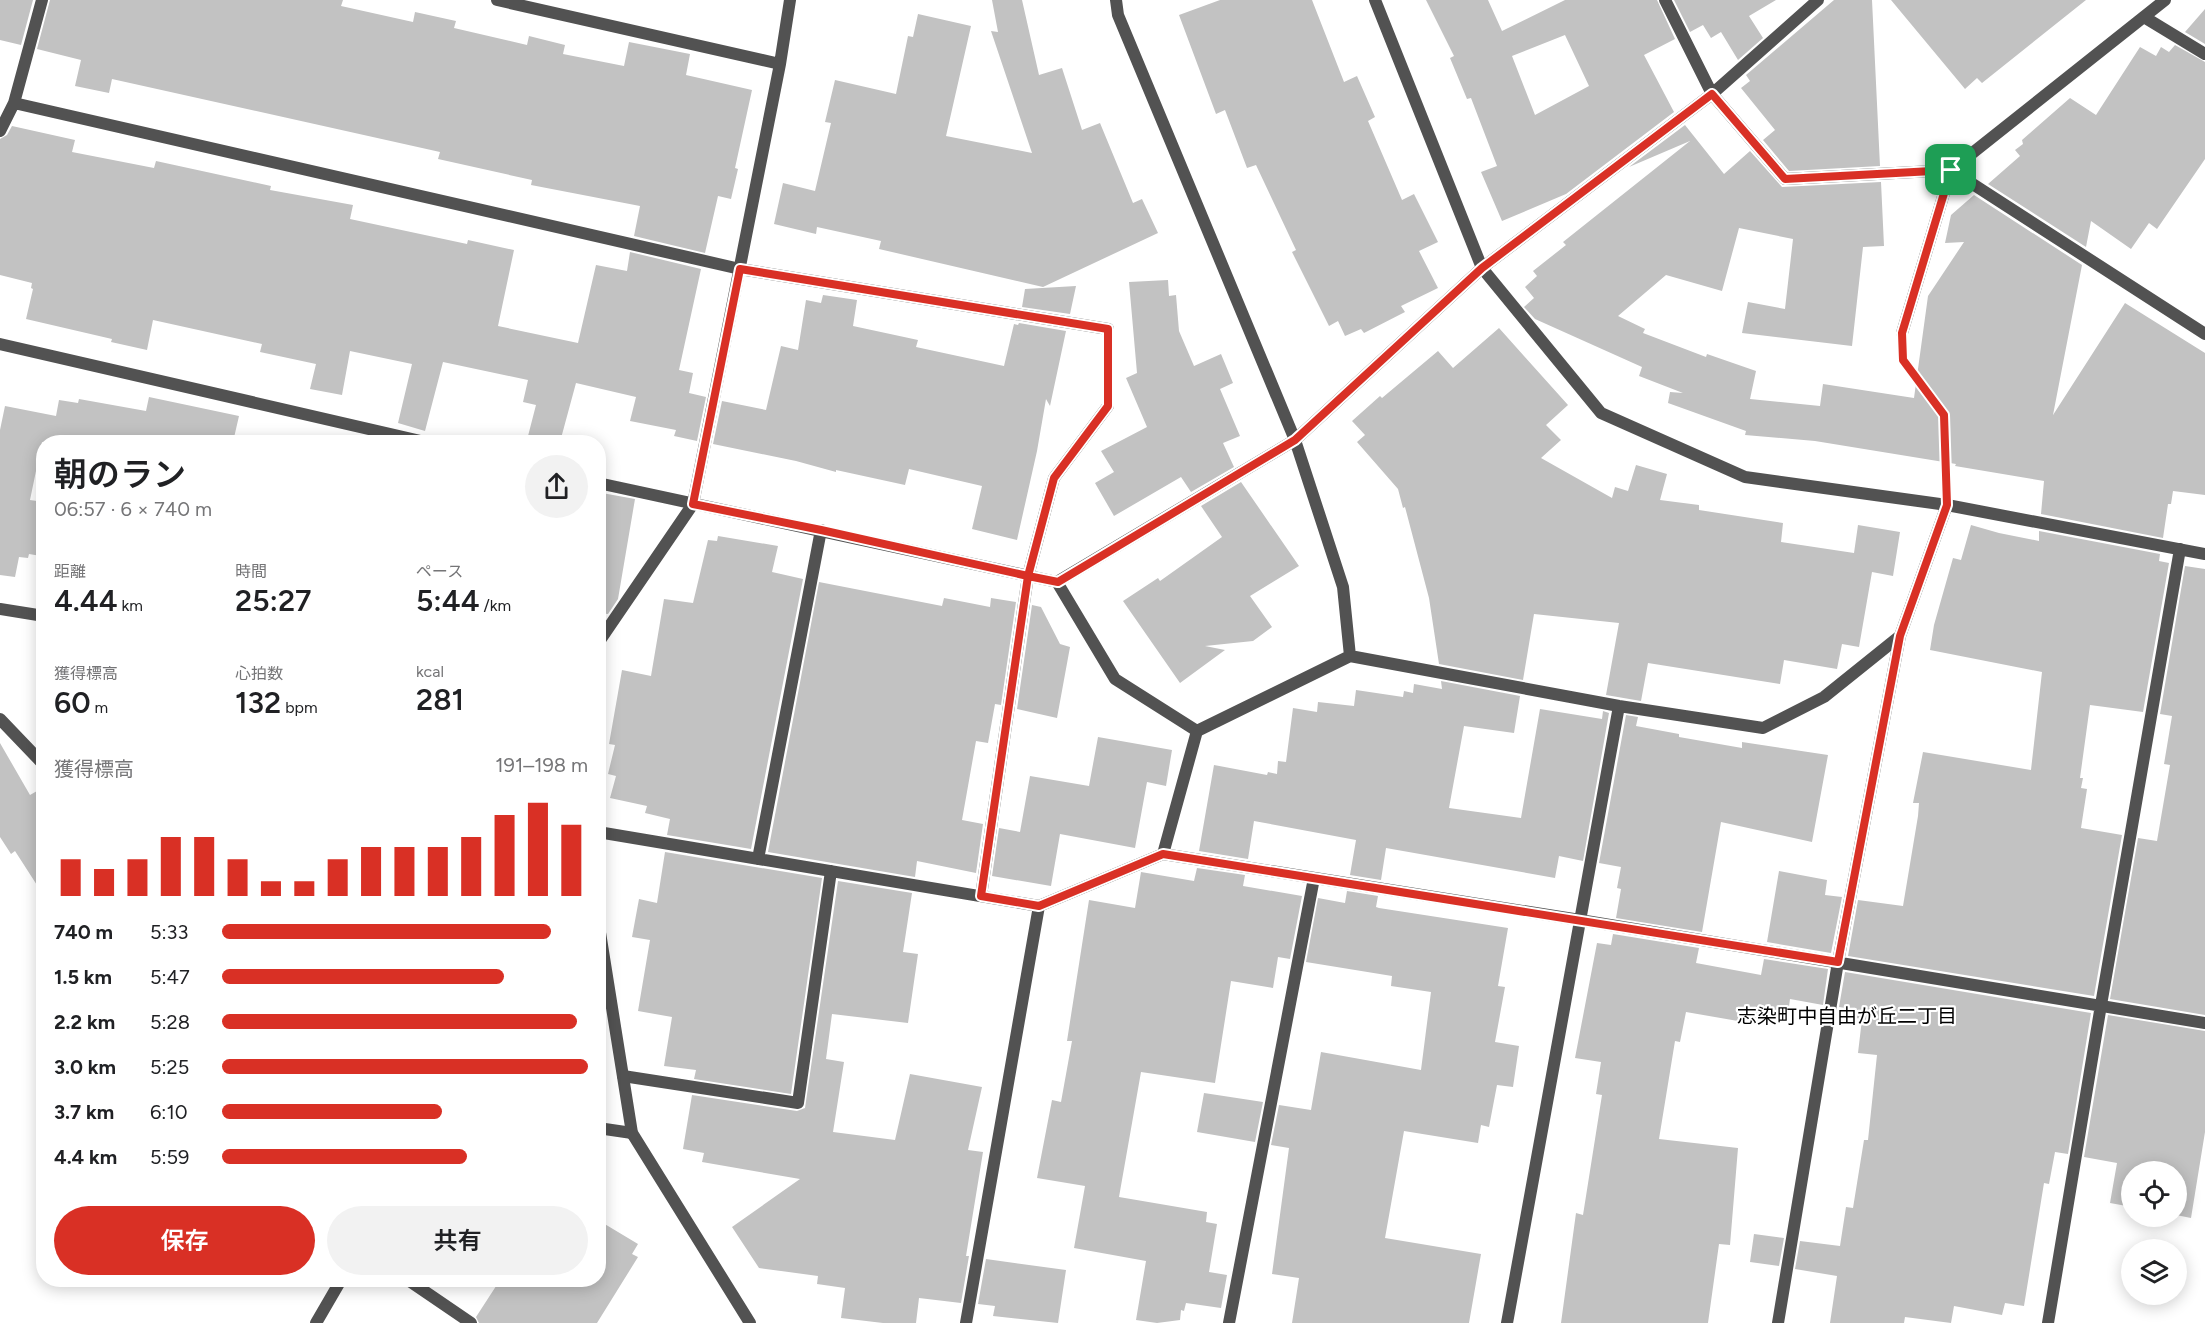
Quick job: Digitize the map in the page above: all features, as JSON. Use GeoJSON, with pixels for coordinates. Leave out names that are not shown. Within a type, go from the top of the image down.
{"type":"FeatureCollection","features":[{"type":"Feature","properties":{"kind":"street"},"geometry":{"type":"LineString","coordinates":[[0,131],[14,103],[42,0]]}},
{"type":"Feature","properties":{"kind":"street"},"geometry":{"type":"LineString","coordinates":[[497,0],[780,64]]}},
{"type":"Feature","properties":{"kind":"street"},"geometry":{"type":"LineString","coordinates":[[606,631],[693,504],[780,64],[790,0]]}},
{"type":"Feature","properties":{"kind":"street"},"geometry":{"type":"LineString","coordinates":[[1116,0],[1118,15],[1295,440],[1343,587],[1350,656]]}},
{"type":"Feature","properties":{"kind":"street"},"geometry":{"type":"LineString","coordinates":[[1375,0],[1482,268],[1601,413],[1745,477],[1947,505],[2205,554]]}},
{"type":"Feature","properties":{"kind":"street"},"geometry":{"type":"LineString","coordinates":[[1665,0],[1712,94],[1785,179],[1951,170],[2205,334]]}},
{"type":"Feature","properties":{"kind":"street"},"geometry":{"type":"LineString","coordinates":[[606,485],[1058,582],[1295,440],[1482,268],[1712,94],[1818,0]]}},
{"type":"Feature","properties":{"kind":"street"},"geometry":{"type":"LineString","coordinates":[[1902,333],[1951,170],[2165,0]]}},
{"type":"Feature","properties":{"kind":"street"},"geometry":{"type":"LineString","coordinates":[[2144,17],[2205,54]]}},
{"type":"Feature","properties":{"kind":"street"},"geometry":{"type":"LineString","coordinates":[[14,103],[740,269],[1108,329],[1108,406],[1054,478],[1028,576],[981,896]]}},
{"type":"Feature","properties":{"kind":"street"},"geometry":{"type":"LineString","coordinates":[[0,344],[395,435]]}},
{"type":"Feature","properties":{"kind":"street"},"geometry":{"type":"LineString","coordinates":[[1778,1323],[1838,962],[1900,636],[1947,505]]}},
{"type":"Feature","properties":{"kind":"street"},"geometry":{"type":"LineString","coordinates":[[758,859],[821,530]]}},
{"type":"Feature","properties":{"kind":"street"},"geometry":{"type":"LineString","coordinates":[[2048,1323],[2180,549]]}},
{"type":"Feature","properties":{"kind":"street"},"geometry":{"type":"LineString","coordinates":[[1058,582],[1115,679],[1197,731]]}},
{"type":"Feature","properties":{"kind":"street"},"geometry":{"type":"LineString","coordinates":[[0,609],[36,615]]}},
{"type":"Feature","properties":{"kind":"street"},"geometry":{"type":"LineString","coordinates":[[1163,854],[1197,731],[1350,656],[1619,706],[1763,728],[1824,697],[1900,636]]}},
{"type":"Feature","properties":{"kind":"street"},"geometry":{"type":"LineString","coordinates":[[1507,1323],[1619,706]]}},
{"type":"Feature","properties":{"kind":"street"},"geometry":{"type":"LineString","coordinates":[[0,719],[36,757]]}},
{"type":"Feature","properties":{"kind":"street"},"geometry":{"type":"LineString","coordinates":[[606,833],[1039,906],[1163,854],[2205,1023]]}},
{"type":"Feature","properties":{"kind":"street"},"geometry":{"type":"LineString","coordinates":[[623,1076],[798,1102],[831,870]]}},
{"type":"Feature","properties":{"kind":"street"},"geometry":{"type":"LineString","coordinates":[[1230,1323],[1314,878]]}},
{"type":"Feature","properties":{"kind":"street"},"geometry":{"type":"LineString","coordinates":[[966,1323],[1039,906]]}},
{"type":"Feature","properties":{"kind":"street"},"geometry":{"type":"LineString","coordinates":[[606,970],[632,1133],[750,1323]]}},
{"type":"Feature","properties":{"kind":"street"},"geometry":{"type":"LineString","coordinates":[[606,1129],[632,1133]]}},
{"type":"Feature","properties":{"kind":"street"},"geometry":{"type":"LineString","coordinates":[[316,1323],[337,1287]]}},
{"type":"Feature","properties":{"kind":"street"},"geometry":{"type":"LineString","coordinates":[[418,1287],[471,1323]]}},
{"type":"Feature","properties":{"kind":"path"},"geometry":{"type":"LineString","coordinates":[[1902,333],[1903,360],[1944,415],[1947,505]]}},
{"type":"Feature","properties":{"kind":"building"},"geometry":{"type":"Polygon","coordinates":[[[0,0],[33,0],[21,45],[0,40],[0,0]]]}},
{"type":"Feature","properties":{"kind":"building"},"geometry":{"type":"Polygon","coordinates":[[[50,0],[343,0],[341,6],[413,22],[415,12],[456,21],[454,28],[527,45],[529,36],[565,45],[563,54],[624,66],[629,42],[690,54],[686,75],[752,90],[735,168],[738,169],[731,199],[718,196],[705,253],[634,236],[640,206],[531,185],[532,180],[438,159],[440,152],[112,79],[109,93],[75,86],[81,60],[37,49],[50,0]]]}},
{"type":"Feature","properties":{"kind":"building"},"geometry":{"type":"Polygon","coordinates":[[[992,0],[1022,0],[1039,75],[1062,68],[1082,130],[1100,123],[1133,203],[1142,199],[1158,233],[1043,287],[879,249],[881,241],[817,227],[816,234],[774,224],[783,183],[815,191],[831,123],[825,122],[835,80],[896,94],[908,36],[913,37],[918,14],[971,26],[946,136],[1032,153],[991,31],[998,32],[992,0]]]}},
{"type":"Feature","properties":{"kind":"building"},"geometry":{"type":"Polygon","coordinates":[[[1220,0],[1312,0],[1344,82],[1357,76],[1375,117],[1368,121],[1402,200],[1414,194],[1438,242],[1419,251],[1438,288],[1401,306],[1405,312],[1364,333],[1361,329],[1345,336],[1338,321],[1329,326],[1292,252],[1296,250],[1256,165],[1247,168],[1225,110],[1216,114],[1179,15],[1220,0]]]}},
{"type":"Feature","properties":{"kind":"building"},"geometry":{"type":"Polygon","coordinates":[[[1426,0],[1488,0],[1502,31],[1565,0],[1657,0],[1675,39],[1644,55],[1674,112],[1566,194],[1502,221],[1481,172],[1497,166],[1471,98],[1467,99],[1450,58],[1454,56],[1426,0]],[[1565,35],[1512,56],[1535,115],[1589,86],[1565,35]]]}},
{"type":"Feature","properties":{"kind":"building"},"geometry":{"type":"Polygon","coordinates":[[[1674,0],[1776,0],[1749,16],[1763,38],[1738,60],[1721,32],[1711,38],[1703,25],[1690,32],[1674,0]]]}},
{"type":"Feature","properties":{"kind":"building"},"geometry":{"type":"Polygon","coordinates":[[[1834,0],[1872,0],[1880,166],[1789,171],[1763,140],[1775,130],[1741,88],[1750,81],[1746,75],[1834,0]]]}},
{"type":"Feature","properties":{"kind":"building"},"geometry":{"type":"Polygon","coordinates":[[[1891,0],[2086,0],[1982,83],[1977,78],[1965,89],[1891,0]]]}},
{"type":"Feature","properties":{"kind":"building"},"geometry":{"type":"Polygon","coordinates":[[[2205,9],[2205,44],[2185,32],[2205,9]]]}},
{"type":"Feature","properties":{"kind":"building"},"geometry":{"type":"Polygon","coordinates":[[[2175,45],[2205,62],[2205,159],[2157,229],[2149,223],[2131,249],[2091,221],[2086,247],[1988,184],[2020,156],[2015,150],[2023,144],[2022,140],[2070,98],[2096,115],[2140,47],[2156,56],[2161,47],[2169,52],[2175,45]]]}},
{"type":"Feature","properties":{"kind":"building"},"geometry":{"type":"Polygon","coordinates":[[[1685,125],[1724,174],[1750,151],[1782,187],[1881,182],[1884,246],[1863,247],[1852,346],[1742,333],[1748,302],[1785,309],[1793,239],[1739,228],[1722,291],[1666,275],[1618,316],[1645,329],[1643,333],[1706,357],[1707,354],[1756,371],[1750,399],[1820,406],[1823,384],[1914,398],[1928,296],[1964,242],[1945,243],[1951,215],[1974,195],[2082,265],[2053,415],[2125,303],[2205,353],[2205,495],[2173,491],[2171,504],[2168,504],[2163,538],[2041,514],[2044,481],[1815,441],[1745,435],[1746,431],[1668,403],[1670,392],[1683,393],[1639,376],[1642,367],[1535,319],[1524,307],[1534,298],[1525,287],[1537,276],[1533,271],[1566,245],[1563,242],[1690,141],[1629,167],[1685,125]]]}},
{"type":"Feature","properties":{"kind":"building"},"geometry":{"type":"Polygon","coordinates":[[[12,126],[75,140],[72,152],[154,168],[156,161],[271,186],[270,190],[353,205],[350,219],[467,244],[468,240],[514,250],[498,326],[578,343],[596,265],[627,271],[630,252],[701,269],[679,370],[693,373],[689,393],[706,397],[697,441],[674,436],[676,430],[630,421],[636,397],[576,383],[562,435],[528,435],[536,405],[523,402],[528,380],[443,362],[425,431],[398,423],[412,364],[350,351],[342,395],[310,389],[316,364],[260,352],[262,344],[153,320],[147,350],[111,342],[112,339],[26,319],[33,289],[31,288],[32,283],[0,275],[0,139],[7,135],[12,126]]]}},
{"type":"Feature","properties":{"kind":"building"},"geometry":{"type":"Polygon","coordinates":[[[1168,280],[1169,296],[1176,295],[1179,331],[1194,366],[1221,354],[1233,383],[1220,389],[1240,436],[1223,443],[1234,467],[1191,492],[1181,477],[1114,516],[1095,483],[1114,472],[1101,451],[1147,427],[1126,378],[1137,373],[1129,282],[1168,280]]]}},
{"type":"Feature","properties":{"kind":"building"},"geometry":{"type":"Polygon","coordinates":[[[1076,286],[1070,314],[1022,307],[1025,289],[1076,286]]]}},
{"type":"Feature","properties":{"kind":"building"},"geometry":{"type":"Polygon","coordinates":[[[823,295],[857,300],[853,326],[918,340],[916,347],[1004,366],[1014,324],[1066,331],[1050,406],[1046,399],[1017,540],[972,529],[982,486],[909,469],[905,485],[713,444],[722,401],[766,410],[781,346],[798,350],[806,300],[821,303],[823,295]]]}},
{"type":"Feature","properties":{"kind":"building"},"geometry":{"type":"Polygon","coordinates":[[[1499,328],[1568,405],[1546,425],[1561,440],[1541,458],[1612,498],[1615,487],[1628,491],[1636,465],[1667,474],[1660,500],[1699,505],[1699,510],[1783,523],[1781,542],[1854,553],[1858,525],[1900,532],[1893,576],[1872,572],[1859,647],[1842,644],[1837,669],[1784,660],[1780,684],[1648,663],[1641,701],[1606,695],[1619,623],[1534,614],[1523,680],[1439,664],[1429,598],[1405,507],[1403,508],[1398,489],[1357,442],[1365,435],[1352,421],[1438,351],[1453,368],[1499,328]]]}},
{"type":"Feature","properties":{"kind":"building"},"geometry":{"type":"Polygon","coordinates":[[[149,397],[239,416],[235,435],[36,435],[36,471],[30,500],[36,501],[36,555],[29,554],[28,558],[19,557],[15,577],[0,575],[0,430],[5,406],[56,416],[59,400],[78,403],[79,399],[146,411],[149,397]]]}},
{"type":"Feature","properties":{"kind":"building"},"geometry":{"type":"Polygon","coordinates":[[[1241,482],[1299,566],[1250,596],[1272,627],[1253,641],[1205,646],[1225,650],[1180,683],[1123,601],[1158,578],[1160,581],[1222,537],[1201,506],[1241,482]]]}},
{"type":"Feature","properties":{"kind":"building"},"geometry":{"type":"Polygon","coordinates":[[[606,494],[635,499],[618,599],[606,614],[606,494]]]}},
{"type":"Feature","properties":{"kind":"building"},"geometry":{"type":"Polygon","coordinates":[[[1971,525],[2039,541],[2039,531],[2160,554],[2159,561],[2169,563],[2143,712],[2090,705],[2080,778],[2083,778],[2081,788],[2087,789],[2081,828],[2122,835],[2094,996],[1848,956],[1858,900],[1903,906],[1918,816],[1919,803],[1913,803],[1923,752],[2031,770],[2042,672],[1930,650],[1934,625],[1953,558],[1961,560],[1971,525]]]}},
{"type":"Feature","properties":{"kind":"building"},"geometry":{"type":"Polygon","coordinates":[[[718,536],[778,546],[772,572],[803,579],[751,849],[667,835],[670,819],[645,813],[647,806],[610,798],[616,776],[608,774],[615,745],[609,744],[622,670],[651,676],[664,599],[693,603],[708,540],[717,541],[718,536]]]}},
{"type":"Feature","properties":{"kind":"building"},"geometry":{"type":"Polygon","coordinates":[[[2185,566],[2205,569],[2205,1015],[2110,999],[2138,838],[2157,841],[2170,765],[2164,764],[2172,716],[2160,714],[2185,566]]]}},
{"type":"Feature","properties":{"kind":"building"},"geometry":{"type":"Polygon","coordinates":[[[819,582],[942,606],[944,598],[990,607],[991,598],[1016,602],[1001,705],[995,704],[988,743],[976,741],[962,820],[983,824],[976,873],[917,861],[915,877],[768,852],[819,582]]]}},
{"type":"Feature","properties":{"kind":"building"},"geometry":{"type":"Polygon","coordinates":[[[1032,605],[1041,607],[1060,644],[1070,647],[1057,718],[1017,709],[1032,605]]]}},
{"type":"Feature","properties":{"kind":"building"},"geometry":{"type":"Polygon","coordinates":[[[1441,681],[1520,696],[1514,733],[1464,726],[1449,808],[1521,818],[1540,709],[1602,719],[1603,711],[1609,713],[1583,861],[1559,856],[1555,878],[1386,848],[1381,880],[1350,875],[1356,840],[1254,821],[1248,859],[1199,851],[1214,765],[1267,775],[1268,772],[1277,774],[1278,761],[1286,762],[1293,708],[1317,712],[1318,702],[1354,706],[1356,690],[1403,697],[1404,691],[1413,693],[1414,684],[1442,689],[1441,681]]]}},
{"type":"Feature","properties":{"kind":"building"},"geometry":{"type":"Polygon","coordinates":[[[1626,715],[1638,717],[1636,726],[1679,734],[1679,737],[1742,748],[1742,742],[1828,755],[1812,842],[1721,822],[1702,932],[1616,918],[1621,889],[1617,888],[1621,867],[1599,863],[1626,715]]]}},
{"type":"Feature","properties":{"kind":"building"},"geometry":{"type":"Polygon","coordinates":[[[1098,737],[1172,750],[1166,786],[1147,782],[1135,848],[1060,834],[1051,886],[992,876],[999,828],[1020,832],[1030,776],[1089,786],[1098,737]]]}},
{"type":"Feature","properties":{"kind":"building"},"geometry":{"type":"Polygon","coordinates":[[[0,743],[30,795],[36,792],[36,884],[15,851],[11,854],[0,837],[0,743]]]}},
{"type":"Feature","properties":{"kind":"building"},"geometry":{"type":"Polygon","coordinates":[[[665,852],[822,878],[791,1094],[694,1079],[696,1070],[664,1066],[672,1017],[638,1011],[650,940],[632,937],[639,899],[657,903],[665,852]]]}},
{"type":"Feature","properties":{"kind":"building"},"geometry":{"type":"Polygon","coordinates":[[[1197,868],[1245,875],[1243,886],[1302,896],[1290,959],[1278,957],[1273,988],[1231,981],[1215,1083],[1141,1072],[1119,1197],[1207,1212],[1206,1222],[1217,1224],[1209,1272],[1227,1275],[1221,1308],[1186,1303],[1184,1311],[1181,1310],[1180,1320],[1157,1323],[1136,1320],[1146,1261],[1074,1248],[1085,1186],[1037,1178],[1052,1100],[1061,1102],[1072,1041],[1067,1041],[1089,900],[1135,908],[1141,872],[1194,881],[1197,868]]]}},
{"type":"Feature","properties":{"kind":"building"},"geometry":{"type":"Polygon","coordinates":[[[1779,871],[1827,880],[1825,895],[1842,897],[1831,953],[1767,942],[1779,871]]]}},
{"type":"Feature","properties":{"kind":"building"},"geometry":{"type":"Polygon","coordinates":[[[838,881],[912,893],[903,952],[918,954],[908,1023],[832,1014],[826,1059],[844,1062],[833,1132],[895,1140],[910,1074],[982,1087],[968,1150],[983,1152],[966,1256],[969,1256],[961,1303],[919,1298],[916,1323],[883,1323],[841,1318],[845,1288],[817,1284],[818,1276],[759,1268],[732,1227],[800,1179],[702,1162],[704,1153],[683,1149],[692,1095],[797,1111],[805,1108],[838,881]]]}},
{"type":"Feature","properties":{"kind":"building"},"geometry":{"type":"Polygon","coordinates":[[[1347,891],[1378,896],[1376,907],[1379,908],[1508,928],[1498,986],[1505,987],[1495,1042],[1519,1046],[1513,1087],[1497,1085],[1489,1127],[1481,1125],[1478,1143],[1404,1131],[1385,1238],[1481,1254],[1469,1323],[1292,1323],[1299,1278],[1272,1274],[1289,1148],[1271,1145],[1279,1105],[1311,1110],[1321,1052],[1421,1070],[1431,992],[1391,986],[1392,976],[1306,962],[1318,898],[1345,903],[1347,891]]]}},
{"type":"Feature","properties":{"kind":"building"},"geometry":{"type":"Polygon","coordinates":[[[1613,934],[1699,948],[1696,963],[1761,975],[1764,959],[1828,969],[1823,1005],[1790,999],[1788,1014],[1763,1010],[1761,1025],[1686,1012],[1680,1042],[1675,1041],[1659,1139],[1738,1148],[1730,1245],[1719,1244],[1708,1323],[1561,1323],[1576,1213],[1583,1215],[1602,1095],[1596,1094],[1601,1062],[1575,1058],[1597,943],[1611,945],[1613,934]]]}},
{"type":"Feature","properties":{"kind":"building"},"geometry":{"type":"Polygon","coordinates":[[[1845,972],[2091,1013],[2068,1154],[2055,1152],[2049,1184],[2044,1183],[2024,1306],[2005,1303],[2002,1315],[1954,1306],[1951,1323],[1905,1317],[1904,1323],[1830,1323],[1837,1276],[1795,1269],[1800,1241],[1840,1246],[1846,1207],[1853,1208],[1864,1140],[1868,1140],[1877,1055],[1858,1053],[1862,1019],[1856,1018],[1857,1011],[1839,1007],[1845,972]]]}},
{"type":"Feature","properties":{"kind":"building"},"geometry":{"type":"Polygon","coordinates":[[[2108,1015],[2205,1031],[2205,1132],[2191,1218],[2187,1217],[2187,1161],[2121,1161],[2121,1205],[2110,1203],[2117,1163],[2084,1157],[2108,1015]]]}},
{"type":"Feature","properties":{"kind":"building"},"geometry":{"type":"Polygon","coordinates":[[[1204,1093],[1263,1102],[1255,1142],[1197,1132],[1204,1093]]]}},
{"type":"Feature","properties":{"kind":"building"},"geometry":{"type":"Polygon","coordinates":[[[606,1225],[638,1244],[632,1254],[638,1257],[597,1323],[479,1323],[476,1317],[495,1287],[606,1287],[606,1225]]]}},
{"type":"Feature","properties":{"kind":"building"},"geometry":{"type":"Polygon","coordinates":[[[1754,1234],[1784,1238],[1779,1266],[1750,1262],[1754,1234]]]}},
{"type":"Feature","properties":{"kind":"building"},"geometry":{"type":"Polygon","coordinates":[[[986,1259],[1066,1270],[1058,1323],[993,1316],[995,1306],[978,1304],[986,1259]]]}},
{"type":"Feature","properties":{"kind":"district","name":"志染町中自由が丘二丁目"},"geometry":{"type":"Point","coordinates":[1847,1016]}},
{"type":"Feature","properties":{"kind":"route"},"geometry":{"type":"LineString","coordinates":[[1951,170],[1785,179],[1712,94],[1482,268],[1295,440],[1058,582],[1028,576],[821,530],[693,504],[740,269],[1108,329],[1108,406],[1054,478],[1028,576],[981,896],[1039,906],[1163,854],[1838,962],[1900,636],[1947,505],[1944,415],[1903,360],[1902,333],[1951,170]]}}]}
